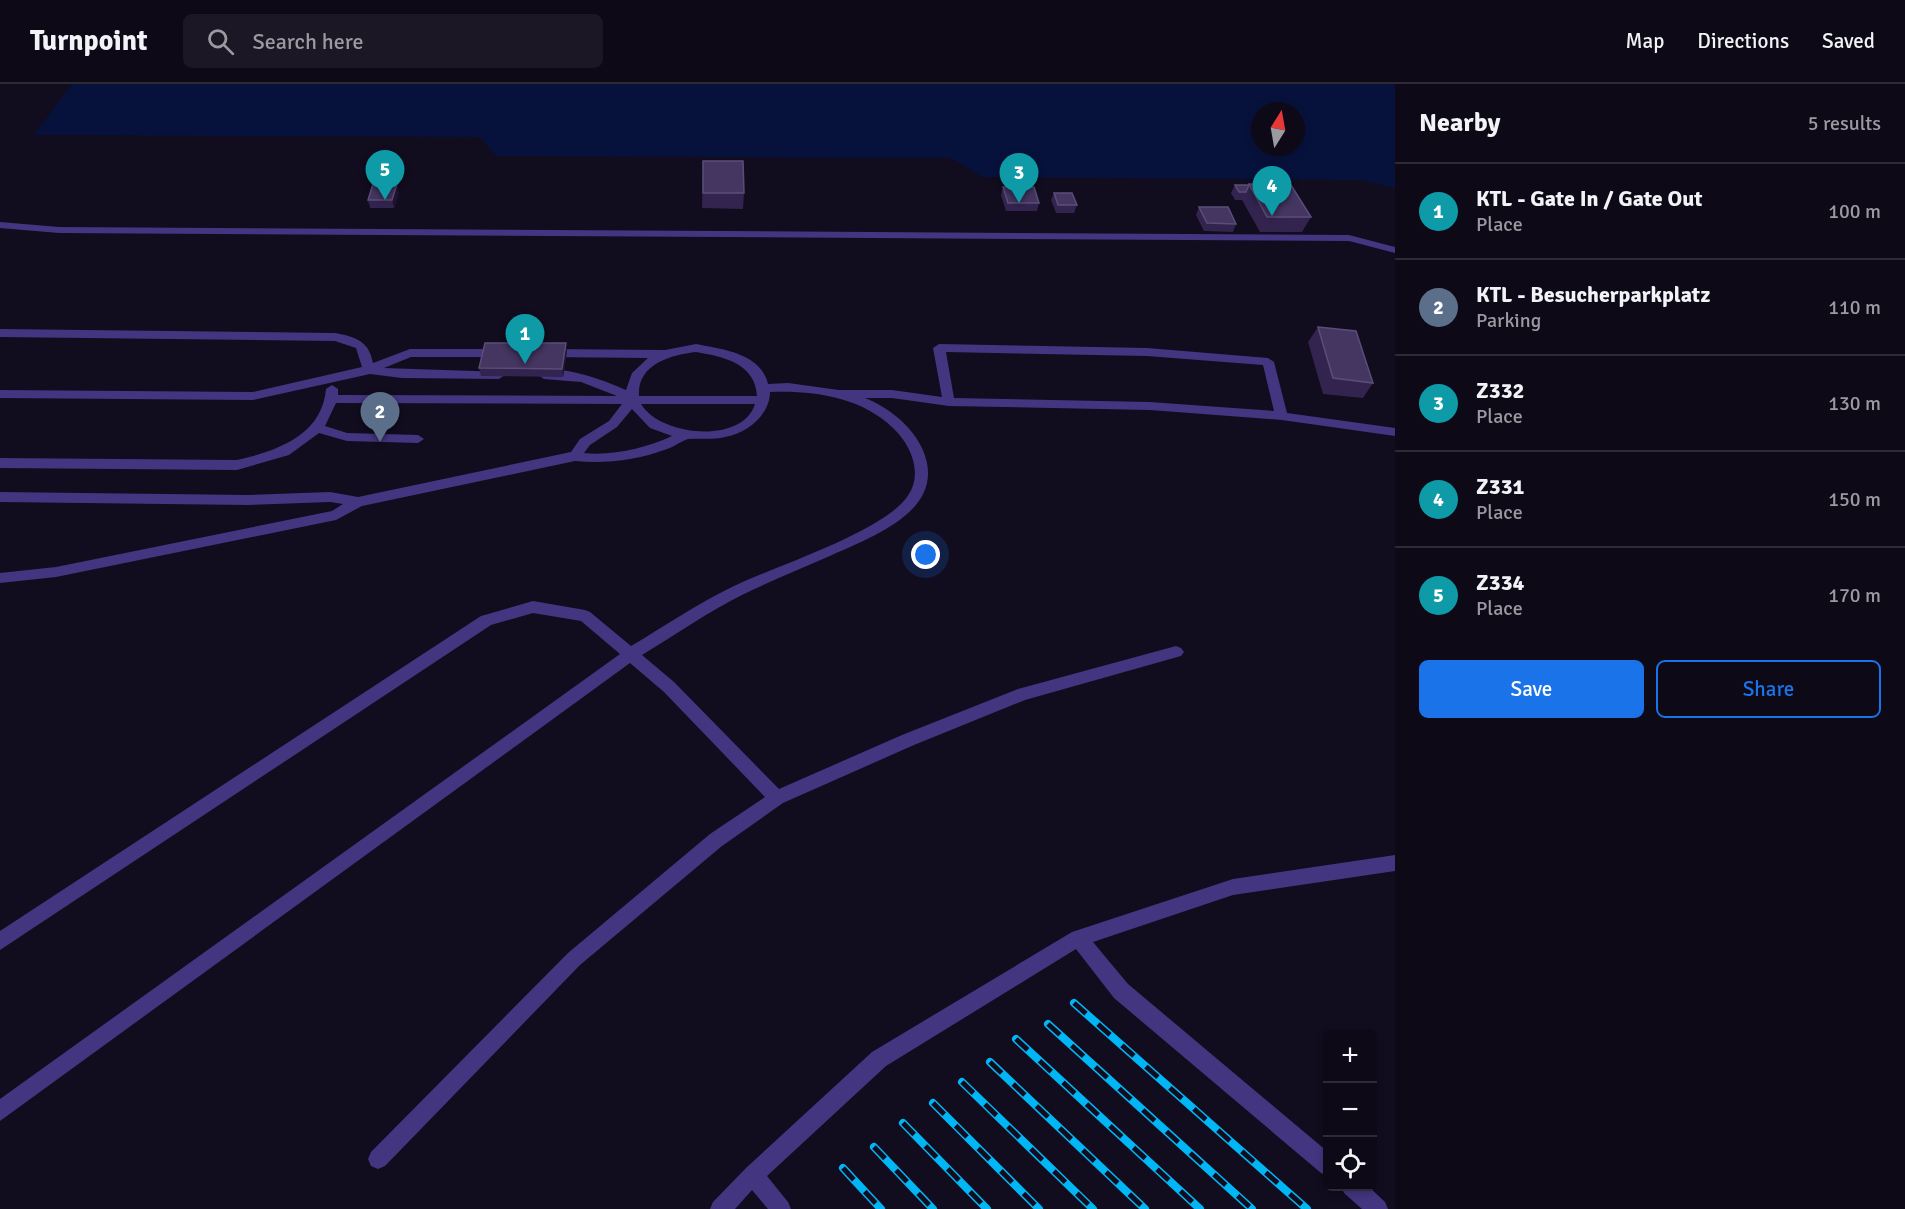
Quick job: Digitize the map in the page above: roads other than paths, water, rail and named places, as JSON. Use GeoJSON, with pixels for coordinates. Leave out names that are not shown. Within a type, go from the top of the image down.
{"type":"FeatureCollection","features":[{"type":"Feature","properties":{"kind":"street"},"geometry":{"type":"LineString","coordinates":[[0,225],[71,230],[1349,238],[1395,249]]}},
{"type":"Feature","properties":{"kind":"street"},"geometry":{"type":"LineString","coordinates":[[0,333],[335,337],[351,339],[360,344],[366,352],[368,370]]}},
{"type":"Feature","properties":{"kind":"street"},"geometry":{"type":"LineString","coordinates":[[538,353],[664,354],[696,348],[729,353],[754,367],[762,377],[765,394],[750,421],[721,434],[686,435],[650,422],[639,411],[633,399],[634,381],[645,366],[664,354]]}},
{"type":"Feature","properties":{"kind":"street"},"geometry":{"type":"LineString","coordinates":[[949,402],[939,348],[1146,351],[1268,362],[1282,416]]}},
{"type":"Feature","properties":{"kind":"street"},"geometry":{"type":"LineString","coordinates":[[0,394],[253,396],[368,370],[410,353],[515,353]]}},
{"type":"Feature","properties":{"kind":"street"},"geometry":{"type":"LineString","coordinates":[[368,370],[402,374],[511,375]]}},
{"type":"Feature","properties":{"kind":"street"},"geometry":{"type":"LineString","coordinates":[[533,375],[575,375],[602,382],[633,399]]}},
{"type":"Feature","properties":{"kind":"street"},"geometry":{"type":"LineString","coordinates":[[0,463],[237,465],[274,456],[316,428],[326,416],[332,399],[331,380]]}},
{"type":"Feature","properties":{"kind":"street"},"geometry":{"type":"LineString","coordinates":[[332,399],[633,399],[765,394],[788,387],[839,394],[892,394],[949,402],[1150,406],[1282,416],[1395,432]]}},
{"type":"Feature","properties":{"kind":"street"},"geometry":{"type":"LineString","coordinates":[[0,1111],[631,654],[737,591],[881,527],[898,515],[914,497],[921,481],[921,463],[909,435],[897,422],[872,406],[839,394]]}},
{"type":"Feature","properties":{"kind":"street"},"geometry":{"type":"LineString","coordinates":[[575,456],[585,442],[613,424],[633,399]]}},
{"type":"Feature","properties":{"kind":"street"},"geometry":{"type":"LineString","coordinates":[[316,428],[347,437],[418,439]]}},
{"type":"Feature","properties":{"kind":"street"},"geometry":{"type":"LineString","coordinates":[[0,578],[56,572],[336,515],[358,502],[575,456],[600,459],[663,446],[686,435]]}},
{"type":"Feature","properties":{"kind":"street"},"geometry":{"type":"LineString","coordinates":[[0,497],[248,500],[330,498],[358,502]]}},
{"type":"Feature","properties":{"kind":"street"},"geometry":{"type":"LineString","coordinates":[[0,941],[486,620],[533,607],[585,616],[669,687],[777,798]]}},
{"type":"Feature","properties":{"kind":"street"},"geometry":{"type":"LineString","coordinates":[[378,1159],[574,959],[717,840],[777,798],[908,740],[1023,694],[1176,652]]}},
{"type":"Feature","properties":{"kind":"street"},"geometry":{"type":"LineString","coordinates":[[720,1209],[753,1175],[879,1059],[1078,938],[1233,887],[1395,863]]}},
{"type":"Feature","properties":{"kind":"street"},"geometry":{"type":"LineString","coordinates":[[1078,938],[1121,991],[1323,1162]]}},
{"type":"Feature","properties":{"kind":"street"},"geometry":{"type":"LineString","coordinates":[[753,1175],[781,1209]]}},
{"type":"Feature","properties":{"kind":"street"},"geometry":{"type":"LineString","coordinates":[[1357,1191],[1378,1209]]}},
{"type":"Feature","properties":{"kind":"railway"},"geometry":{"type":"LineString","coordinates":[[1074,1003],[1307,1209]]}},
{"type":"Feature","properties":{"kind":"railway"},"geometry":{"type":"LineString","coordinates":[[1048,1024],[1252,1209]]}},
{"type":"Feature","properties":{"kind":"railway"},"geometry":{"type":"LineString","coordinates":[[1016,1039],[1200,1209]]}},
{"type":"Feature","properties":{"kind":"railway"},"geometry":{"type":"LineString","coordinates":[[990,1062],[1145,1209]]}},
{"type":"Feature","properties":{"kind":"railway"},"geometry":{"type":"LineString","coordinates":[[962,1082],[1093,1209]]}},
{"type":"Feature","properties":{"kind":"railway"},"geometry":{"type":"LineString","coordinates":[[933,1103],[1039,1209]]}},
{"type":"Feature","properties":{"kind":"railway"},"geometry":{"type":"LineString","coordinates":[[903,1123],[987,1209]]}},
{"type":"Feature","properties":{"kind":"railway"},"geometry":{"type":"LineString","coordinates":[[874,1147],[933,1209]]}},
{"type":"Feature","properties":{"kind":"railway"},"geometry":{"type":"LineString","coordinates":[[843,1168],[881,1209]]}},
{"type":"Feature","properties":{"kind":"place","name":"Z334"},"geometry":{"type":"Point","coordinates":[385,200]}},
{"type":"Feature","properties":{"kind":"place","name":"Z332"},"geometry":{"type":"Point","coordinates":[1019,203]}},
{"type":"Feature","properties":{"kind":"place","name":"Z331"},"geometry":{"type":"Point","coordinates":[1272,216]}},
{"type":"Feature","properties":{"kind":"place","name":"KTL - Gate In / Gate Out"},"geometry":{"type":"Point","coordinates":[525,364]}},
{"type":"Feature","properties":{"kind":"place","name":"KTL - Besucherparkplatz"},"geometry":{"type":"Point","coordinates":[380,442]}}]}
